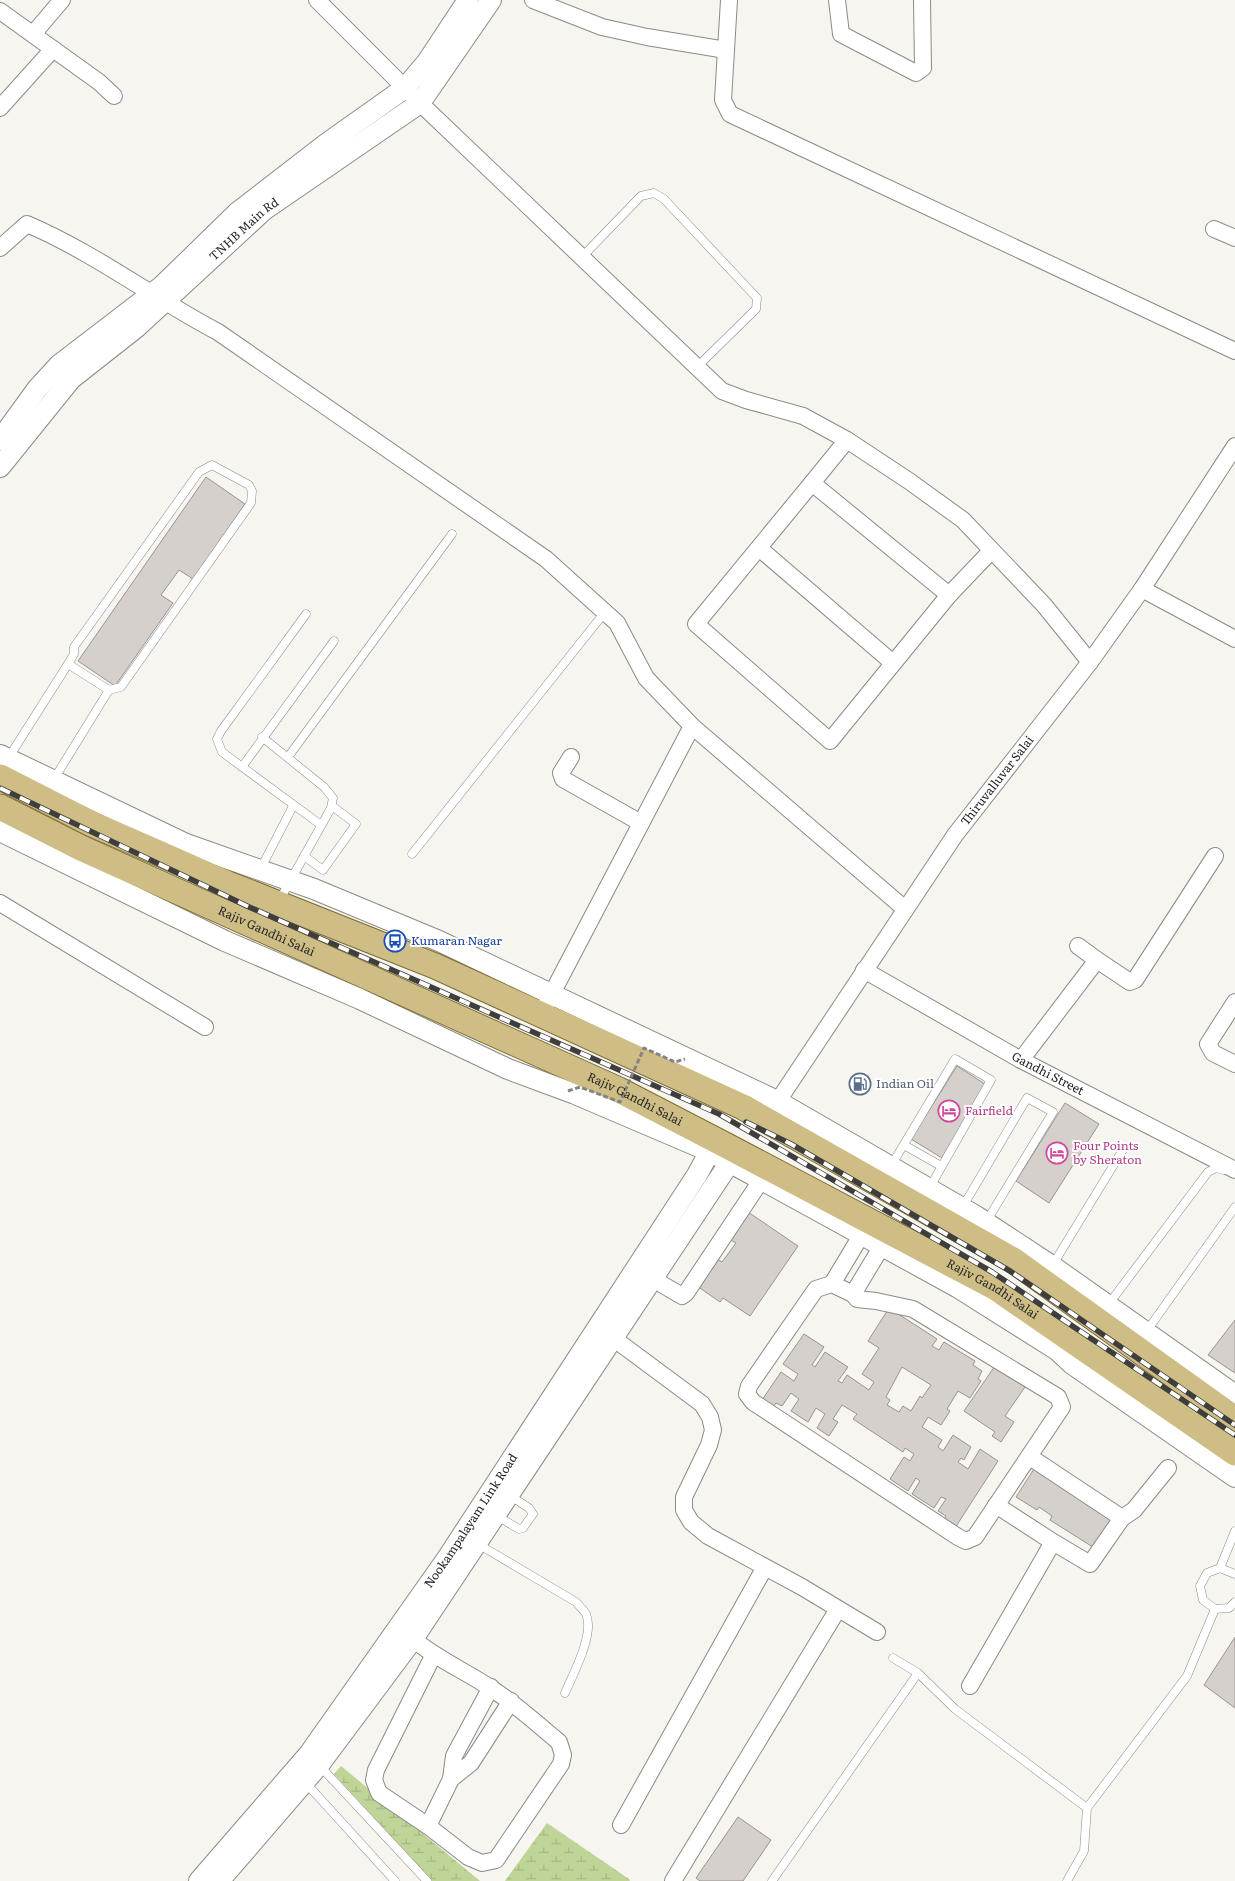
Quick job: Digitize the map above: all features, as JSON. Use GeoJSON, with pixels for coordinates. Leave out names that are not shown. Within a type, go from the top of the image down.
{"type":"FeatureCollection","features":[{"type":"Feature","properties":{"kind":"main road"},"geometry":{"type":"LineString","coordinates":[[3,764],[92,824],[277,903],[435,966],[546,1006],[743,1107],[772,1111],[1012,1260],[1235,1419]]}},
{"type":"Feature","properties":{"kind":"main road","name":"Rajiv Gandhi Salai"},"geometry":{"type":"LineString","coordinates":[[0,808],[81,848],[618,1090],[723,1151],[996,1288],[1235,1453]]}},
{"type":"Feature","properties":{"kind":"main road"},"geometry":{"type":"LineString","coordinates":[[146,877],[156,852]]}},
{"type":"Feature","properties":{"kind":"street"},"geometry":{"type":"LineString","coordinates":[[33,34],[62,0]]}},
{"type":"Feature","properties":{"kind":"street"},"geometry":{"type":"LineString","coordinates":[[317,0],[420,103],[722,391],[746,400],[803,416],[847,440],[963,520],[1044,605],[1090,662]]}},
{"type":"Feature","properties":{"kind":"street","name":"TNHB Main Rd"},"geometry":{"type":"LineString","coordinates":[[0,440],[37,389],[59,365],[159,298],[238,212],[334,138],[405,88],[427,62],[468,0]]}},
{"type":"Feature","properties":{"kind":"street","name":"TNHB Main Rd"},"geometry":{"type":"LineString","coordinates":[[0,467],[71,379],[159,298],[264,210],[420,103],[491,0]]}},
{"type":"Feature","properties":{"kind":"street"},"geometry":{"type":"LineString","coordinates":[[533,0],[602,27],[647,37],[726,50]]}},
{"type":"Feature","properties":{"kind":"street"},"geometry":{"type":"LineString","coordinates":[[729,0],[723,100],[730,114],[1235,351]]}},
{"type":"Feature","properties":{"kind":"street"},"geometry":{"type":"LineString","coordinates":[[838,0],[841,34],[916,73],[921,72],[923,68],[922,0]]}},
{"type":"Feature","properties":{"kind":"street"},"geometry":{"type":"LineString","coordinates":[[0,11],[100,82],[114,96]]}},
{"type":"Feature","properties":{"kind":"street"},"geometry":{"type":"LineString","coordinates":[[0,108],[53,49]]}},
{"type":"Feature","properties":{"kind":"street"},"geometry":{"type":"LineString","coordinates":[[0,248],[27,224],[47,232],[218,332],[391,454],[474,507],[546,559],[623,630],[646,678],[692,726],[905,909]]}},
{"type":"Feature","properties":{"kind":"street"},"geometry":{"type":"LineString","coordinates":[[1214,229],[1235,238]]}},
{"type":"Feature","properties":{"kind":"street"},"geometry":{"type":"LineString","coordinates":[[847,440],[696,624],[830,741],[949,595],[992,551]]}},
{"type":"Feature","properties":{"kind":"street","name":"Thiruvalluvar Salai"},"geometry":{"type":"LineString","coordinates":[[772,1111],[955,835],[1090,662],[1142,589],[1235,446]]}},
{"type":"Feature","properties":{"kind":"street"},"geometry":{"type":"LineString","coordinates":[[812,483],[949,595]]}},
{"type":"Feature","properties":{"kind":"street"},"geometry":{"type":"LineString","coordinates":[[759,548],[893,663]]}},
{"type":"Feature","properties":{"kind":"street"},"geometry":{"type":"LineString","coordinates":[[1142,589],[1235,639]]}},
{"type":"Feature","properties":{"kind":"street"},"geometry":{"type":"LineString","coordinates":[[546,1006],[692,726]]}},
{"type":"Feature","properties":{"kind":"street"},"geometry":{"type":"LineString","coordinates":[[571,757],[561,773],[562,779],[641,823]]}},
{"type":"Feature","properties":{"kind":"street"},"geometry":{"type":"LineString","coordinates":[[3,764],[53,780],[186,844],[314,888],[439,941],[546,1006],[685,1059],[772,1111],[890,1168],[986,1222],[1108,1305],[1235,1396]]}},
{"type":"Feature","properties":{"kind":"street"},"geometry":{"type":"LineString","coordinates":[[0,831],[225,941],[360,999],[508,1069],[723,1151],[762,1179],[957,1287],[1057,1350],[1080,1370],[1235,1477]]}},
{"type":"Feature","properties":{"kind":"street"},"geometry":{"type":"LineString","coordinates":[[1078,946],[1130,982],[1135,980],[1215,856]]}},
{"type":"Feature","properties":{"kind":"street"},"geometry":{"type":"LineString","coordinates":[[0,903],[206,1027]]}},
{"type":"Feature","properties":{"kind":"street"},"geometry":{"type":"LineString","coordinates":[[1020,1060],[1097,960]]}},
{"type":"Feature","properties":{"kind":"street","name":"Gandhi Street"},"geometry":{"type":"LineString","coordinates":[[864,970],[1020,1060],[1235,1170]]}},
{"type":"Feature","properties":{"kind":"street"},"geometry":{"type":"LineString","coordinates":[[1235,1002],[1208,1044],[1213,1052],[1235,1064]]}},
{"type":"Feature","properties":{"kind":"street","name":"Nookampalayam Link Road"},"geometry":{"type":"LineString","coordinates":[[199,1881],[300,1776],[413,1639],[653,1279],[723,1151]]}},
{"type":"Feature","properties":{"kind":"street","name":"Nookampalayam Link Road"},"geometry":{"type":"LineString","coordinates":[[314,1760],[448,1557],[723,1151]]}},
{"type":"Feature","properties":{"kind":"street"},"geometry":{"type":"LineString","coordinates":[[653,1279],[677,1294],[682,1296],[686,1293],[762,1179]]}},
{"type":"Feature","properties":{"kind":"street"},"geometry":{"type":"LineString","coordinates":[[832,1284],[862,1234]]}},
{"type":"Feature","properties":{"kind":"street"},"geometry":{"type":"LineString","coordinates":[[853,1294],[882,1246]]}},
{"type":"Feature","properties":{"kind":"street"},"geometry":{"type":"LineString","coordinates":[[832,1284],[853,1294],[858,1299],[913,1309],[1058,1397],[1062,1407],[975,1537],[966,1541],[753,1402],[747,1394],[749,1386],[816,1288],[832,1284]]}},
{"type":"Feature","properties":{"kind":"street"},"geometry":{"type":"LineString","coordinates":[[613,1338],[702,1404],[710,1417],[713,1430],[709,1445],[684,1496],[684,1510],[691,1522],[708,1536],[877,1632]]}},
{"type":"Feature","properties":{"kind":"street"},"geometry":{"type":"LineString","coordinates":[[1030,1457],[1122,1518]]}},
{"type":"Feature","properties":{"kind":"street"},"geometry":{"type":"LineString","coordinates":[[996,1506],[1090,1564],[1122,1518],[1134,1510],[1168,1468]]}},
{"type":"Feature","properties":{"kind":"street"},"geometry":{"type":"LineString","coordinates":[[970,1686],[1053,1542]]}},
{"type":"Feature","properties":{"kind":"street"},"geometry":{"type":"LineString","coordinates":[[621,1825],[765,1567]]}},
{"type":"Feature","properties":{"kind":"street"},"geometry":{"type":"LineString","coordinates":[[673,1881],[838,1609]]}},
{"type":"Feature","properties":{"kind":"street"},"geometry":{"type":"LineString","coordinates":[[413,1639],[433,1656],[491,1687],[511,1701],[559,1742],[563,1755],[561,1764],[496,1860],[482,1863],[468,1857],[428,1826],[379,1793],[374,1780],[376,1770],[433,1656]]}},
{"type":"Feature","properties":{"kind":"street"},"geometry":{"type":"LineString","coordinates":[[428,1826],[451,1779],[454,1756],[491,1687]]}},
{"type":"Feature","properties":{"kind":"street"},"geometry":{"type":"LineString","coordinates":[[451,1779],[471,1763],[511,1701]]}},
{"type":"Feature","properties":{"kind":"street","name":"Nookampalayam Link Road"},"geometry":{"type":"LineString","coordinates":[[219,1881],[300,1776]]}},
{"type":"Feature","properties":{"kind":"lane"},"geometry":{"type":"LineString","coordinates":[[582,257],[640,196],[654,194],[664,200],[757,298],[756,309],[697,368]]}},
{"type":"Feature","properties":{"kind":"lane"},"geometry":{"type":"LineString","coordinates":[[3,764],[68,664],[74,654],[74,647],[200,472],[212,466],[249,485],[252,491],[251,503],[122,687],[108,690],[68,664]]}},
{"type":"Feature","properties":{"kind":"lane"},"geometry":{"type":"LineString","coordinates":[[288,757],[452,534]]}},
{"type":"Feature","properties":{"kind":"lane"},"geometry":{"type":"LineString","coordinates":[[412,854],[605,612]]}},
{"type":"Feature","properties":{"kind":"lane"},"geometry":{"type":"LineString","coordinates":[[306,614],[221,731],[217,740],[222,752],[321,825]]}},
{"type":"Feature","properties":{"kind":"lane"},"geometry":{"type":"LineString","coordinates":[[242,767],[262,737],[334,641]]}},
{"type":"Feature","properties":{"kind":"lane"},"geometry":{"type":"LineString","coordinates":[[53,780],[108,690]]}},
{"type":"Feature","properties":{"kind":"lane"},"geometry":{"type":"LineString","coordinates":[[262,737],[330,793],[333,798],[332,806],[277,903]]}},
{"type":"Feature","properties":{"kind":"lane"},"geometry":{"type":"LineString","coordinates":[[260,870],[293,806]]}},
{"type":"Feature","properties":{"kind":"lane"},"geometry":{"type":"LineString","coordinates":[[304,856],[323,870],[356,824],[332,806]]}},
{"type":"Feature","properties":{"kind":"lane"},"geometry":{"type":"LineString","coordinates":[[890,1168],[955,1059],[991,1080],[928,1189]]}},
{"type":"Feature","properties":{"kind":"lane"},"geometry":{"type":"LineString","coordinates":[[962,1208],[1027,1098],[1053,1112],[986,1222]]}},
{"type":"Feature","properties":{"kind":"lane"},"geometry":{"type":"LineString","coordinates":[[904,1145],[942,1166]]}},
{"type":"Feature","properties":{"kind":"lane"},"geometry":{"type":"LineString","coordinates":[[1052,1266],[1124,1148]]}},
{"type":"Feature","properties":{"kind":"lane"},"geometry":{"type":"LineString","coordinates":[[1108,1305],[1208,1172],[1220,1169],[1235,1175]]}},
{"type":"Feature","properties":{"kind":"lane"},"geometry":{"type":"LineString","coordinates":[[1146,1332],[1235,1207]]}},
{"type":"Feature","properties":{"kind":"lane"},"geometry":{"type":"LineString","coordinates":[[496,1515],[519,1528],[523,1528],[533,1514],[532,1510],[509,1495]]}},
{"type":"Feature","properties":{"kind":"lane"},"geometry":{"type":"LineString","coordinates":[[1220,1568],[1235,1531]]}},
{"type":"Feature","properties":{"kind":"lane"},"geometry":{"type":"LineString","coordinates":[[477,1543],[576,1602],[586,1614],[588,1626],[586,1642],[565,1693]]}},
{"type":"Feature","properties":{"kind":"lane"},"geometry":{"type":"LineString","coordinates":[[1235,1574],[1220,1568],[1207,1573],[1200,1586],[1203,1600],[1215,1609],[1229,1608],[1235,1602]]}},
{"type":"Feature","properties":{"kind":"lane"},"geometry":{"type":"LineString","coordinates":[[1067,1881],[1084,1851],[1087,1808],[1187,1676],[1215,1609]]}},
{"type":"Feature","properties":{"kind":"lane"},"geometry":{"type":"LineString","coordinates":[[893,1658],[918,1673],[955,1710],[1087,1808]]}},
{"type":"Feature","properties":{"kind":"lane"},"geometry":{"type":"LineString","coordinates":[[772,1881],[918,1673]]}},
{"type":"Feature","properties":{"kind":"lane"},"geometry":{"type":"LineString","coordinates":[[314,1760],[427,1881]]}},
{"type":"Feature","properties":{"kind":"lane"},"geometry":{"type":"LineString","coordinates":[[300,1776],[394,1881]]}},
{"type":"Feature","properties":{"kind":"path"},"geometry":{"type":"LineString","coordinates":[[568,1091],[580,1087],[620,1102],[644,1048],[675,1062],[685,1059]]}},
{"type":"Feature","properties":{"kind":"green space"},"geometry":{"type":"Polygon","coordinates":[[[341,1766],[480,1881],[432,1881],[334,1774],[341,1766]]]}},
{"type":"Feature","properties":{"kind":"green space"},"geometry":{"type":"Polygon","coordinates":[[[547,1823],[629,1879],[630,1881],[505,1881],[547,1823]]]}},
{"type":"Feature","properties":{"kind":"building"},"geometry":{"type":"Polygon","coordinates":[[[206,477],[245,504],[193,579],[179,570],[161,595],[173,603],[115,686],[78,661],[206,477]]]}},
{"type":"Feature","properties":{"kind":"building","name":"Fairfield"},"geometry":{"type":"Polygon","coordinates":[[[957,1066],[985,1084],[942,1158],[911,1139],[957,1066]]]}},
{"type":"Feature","properties":{"kind":"building","name":"Four Points by Sheraton"},"geometry":{"type":"Polygon","coordinates":[[[1065,1103],[1099,1124],[1049,1203],[1016,1181],[1065,1103]]]}},
{"type":"Feature","properties":{"kind":"building"},"geometry":{"type":"Polygon","coordinates":[[[748,1212],[798,1246],[750,1316],[723,1298],[720,1302],[697,1286],[716,1258],[722,1262],[736,1243],[729,1239],[748,1212]]]}},
{"type":"Feature","properties":{"kind":"building"},"geometry":{"type":"Polygon","coordinates":[[[889,1308],[937,1339],[932,1346],[939,1350],[944,1342],[975,1361],[973,1365],[982,1371],[978,1379],[981,1381],[970,1398],[958,1391],[947,1409],[950,1411],[941,1425],[928,1417],[922,1427],[942,1440],[938,1447],[943,1451],[953,1435],[971,1447],[964,1460],[961,1458],[958,1462],[968,1469],[980,1449],[998,1461],[955,1528],[943,1521],[946,1516],[938,1511],[946,1499],[941,1497],[934,1508],[912,1494],[920,1481],[916,1478],[908,1491],[890,1479],[904,1457],[910,1461],[914,1454],[905,1448],[903,1452],[853,1419],[857,1414],[842,1405],[833,1419],[838,1422],[829,1436],[817,1428],[825,1414],[816,1408],[808,1422],[791,1411],[799,1399],[791,1393],[782,1406],[776,1403],[773,1407],[762,1400],[781,1372],[794,1381],[798,1374],[783,1364],[804,1334],[824,1347],[812,1365],[815,1367],[825,1352],[848,1367],[838,1381],[842,1383],[847,1375],[869,1390],[874,1382],[862,1374],[879,1348],[868,1341],[889,1308]],[[902,1367],[886,1397],[890,1400],[887,1405],[899,1412],[903,1406],[911,1411],[920,1396],[922,1398],[931,1385],[902,1367]]]}},
{"type":"Feature","properties":{"kind":"building"},"geometry":{"type":"Polygon","coordinates":[[[1235,1320],[1235,1373],[1208,1355],[1235,1320]]]}},
{"type":"Feature","properties":{"kind":"building"},"geometry":{"type":"Polygon","coordinates":[[[995,1366],[1025,1387],[1005,1416],[1014,1422],[1001,1442],[992,1436],[995,1432],[964,1411],[995,1366]]]}},
{"type":"Feature","properties":{"kind":"building"},"geometry":{"type":"Polygon","coordinates":[[[1034,1469],[1114,1521],[1096,1549],[1050,1520],[1052,1516],[1039,1507],[1037,1510],[1016,1497],[1034,1469]]]}},
{"type":"Feature","properties":{"kind":"building"},"geometry":{"type":"Polygon","coordinates":[[[1235,1637],[1235,1708],[1204,1685],[1235,1637]]]}},
{"type":"Feature","properties":{"kind":"building"},"geometry":{"type":"Polygon","coordinates":[[[738,1817],[771,1840],[743,1881],[700,1881],[696,1878],[738,1817]]]}},
{"type":"Feature","properties":{"kind":"railway"},"geometry":{"type":"LineString","coordinates":[[0,788],[247,906],[719,1114],[992,1272],[1235,1435]]}},
{"type":"Feature","properties":{"kind":"railway"},"geometry":{"type":"LineString","coordinates":[[746,1122],[791,1144],[1010,1271],[1235,1425]]}},
{"type":"Feature","properties":{"kind":"place","name":"Kumaran Nagar"},"geometry":{"type":"Point","coordinates":[395,941]}},
{"type":"Feature","properties":{"kind":"place","name":"Indian Oil"},"geometry":{"type":"Point","coordinates":[860,1084]}},
{"type":"Feature","properties":{"kind":"place","name":"Fairfield"},"geometry":{"type":"Point","coordinates":[949,1111]}},
{"type":"Feature","properties":{"kind":"place","name":"Four Points by Sheraton"},"geometry":{"type":"Point","coordinates":[1057,1153]}}]}
